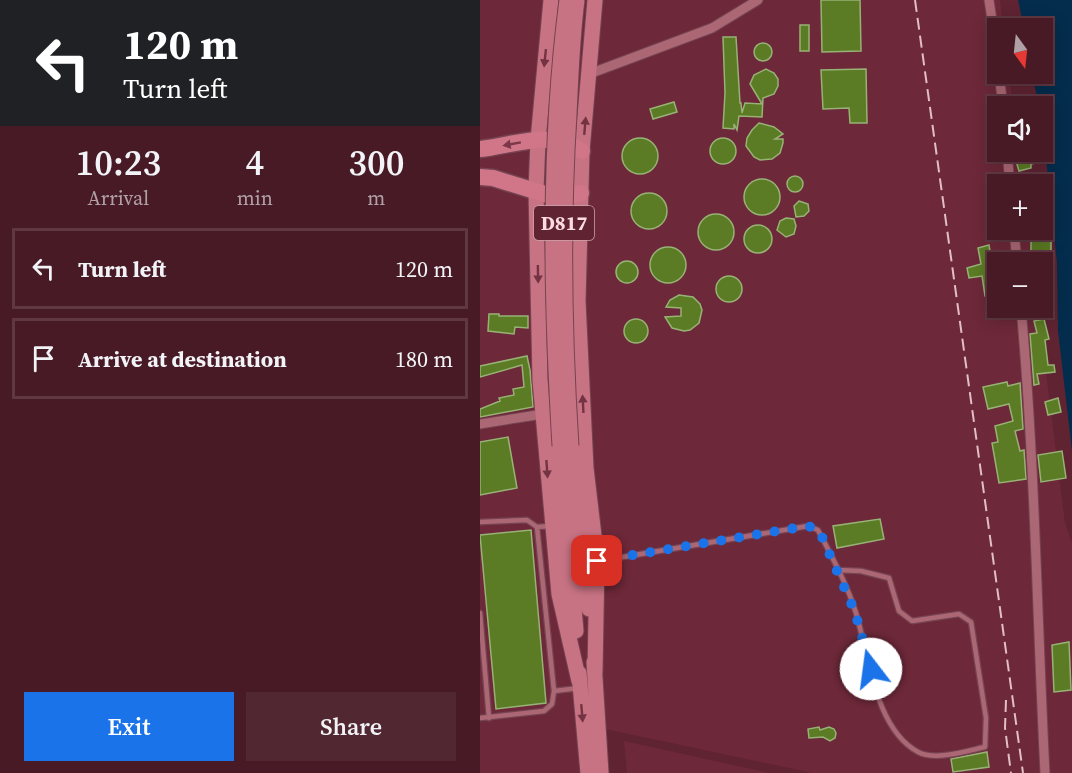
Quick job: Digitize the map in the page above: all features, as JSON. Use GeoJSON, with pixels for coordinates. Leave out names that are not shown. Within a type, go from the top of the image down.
{"type":"FeatureCollection","features":[{"type":"Feature","properties":{"kind":"highway"},"geometry":{"type":"LineString","coordinates":[[551,0],[538,140],[536,190],[545,527],[580,685]]}},
{"type":"Feature","properties":{"kind":"highway","name":"D817"},"geometry":{"type":"LineString","coordinates":[[567,0],[561,62],[554,203],[555,372],[596,672],[601,773]]}},
{"type":"Feature","properties":{"kind":"highway","name":"D817"},"geometry":{"type":"LineString","coordinates":[[577,0],[573,29],[564,221],[565,446],[580,685],[588,773]]}},
{"type":"Feature","properties":{"kind":"highway"},"geometry":{"type":"LineString","coordinates":[[595,0],[582,151],[578,301],[586,468],[597,561],[596,672]]}},
{"type":"Feature","properties":{"kind":"highway"},"geometry":{"type":"LineString","coordinates":[[480,149],[550,139],[570,143],[582,151]]}},
{"type":"Feature","properties":{"kind":"highway"},"geometry":{"type":"LineString","coordinates":[[480,177],[493,178],[548,195],[581,193]]}},
{"type":"Feature","properties":{"kind":"street"},"geometry":{"type":"LineString","coordinates":[[589,74],[712,28],[758,0]]}},
{"type":"Feature","properties":{"kind":"street"},"geometry":{"type":"LineString","coordinates":[[988,0],[991,18]]}},
{"type":"Feature","properties":{"kind":"street"},"geometry":{"type":"LineString","coordinates":[[1022,318],[1045,773]]}},
{"type":"Feature","properties":{"kind":"street"},"geometry":{"type":"LineString","coordinates":[[480,424],[543,414]]}},
{"type":"Feature","properties":{"kind":"lane"},"geometry":{"type":"LineString","coordinates":[[480,522],[527,520],[545,527],[554,691],[552,704],[546,710],[480,718]]}},
{"type":"Feature","properties":{"kind":"lane"},"geometry":{"type":"LineString","coordinates":[[597,561],[808,526],[819,530],[855,612],[881,707],[894,731],[919,752],[944,756],[985,747],[986,718],[971,622],[959,614],[912,621],[899,610],[889,578],[861,571],[838,570]]}},
{"type":"Feature","properties":{"kind":"lane"},"geometry":{"type":"LineString","coordinates":[[480,613],[489,718]]}},
{"type":"Feature","properties":{"kind":"lane"},"geometry":{"type":"LineString","coordinates":[[554,691],[580,685]]}},
{"type":"Feature","properties":{"kind":"shaded area"},"geometry":{"type":"Polygon","coordinates":[[[480,0],[1000,0],[1002,18],[987,18],[987,84],[1010,84],[1012,96],[987,96],[987,162],[1020,162],[1022,174],[987,174],[987,240],[1030,240],[1031,252],[987,252],[987,318],[1039,318],[1065,523],[1072,542],[1072,773],[812,773],[605,729],[608,773],[480,773],[480,0]]]}},
{"type":"Feature","properties":{"kind":"shaded area"},"geometry":{"type":"Polygon","coordinates":[[[624,741],[770,773],[627,773],[624,741]]]}},
{"type":"Feature","properties":{"kind":"water"},"geometry":{"type":"Polygon","coordinates":[[[1018,0],[1072,0],[1072,451],[1058,331],[1053,174],[1048,174],[1046,162],[1053,162],[1053,96],[1037,96],[1034,84],[1053,84],[1053,18],[1022,18],[1018,0]]]}},
{"type":"Feature","properties":{"kind":"building"},"geometry":{"type":"Polygon","coordinates":[[[821,0],[860,0],[861,51],[822,52],[821,0]]]}},
{"type":"Feature","properties":{"kind":"building"},"geometry":{"type":"Polygon","coordinates":[[[800,25],[809,25],[809,51],[800,51],[800,25]]]}},
{"type":"Feature","properties":{"kind":"building"},"geometry":{"type":"Polygon","coordinates":[[[723,37],[736,37],[742,113],[745,103],[762,104],[750,84],[754,75],[766,69],[774,73],[778,79],[778,86],[774,94],[763,98],[762,117],[739,116],[737,130],[734,124],[734,129],[723,128],[725,93],[723,37]]]}},
{"type":"Feature","properties":{"kind":"building"},"geometry":{"type":"Polygon","coordinates":[[[759,43],[767,43],[772,48],[770,59],[759,61],[754,56],[754,48],[759,43]]]}},
{"type":"Feature","properties":{"kind":"building"},"geometry":{"type":"Polygon","coordinates":[[[866,69],[867,123],[850,123],[849,108],[823,109],[821,70],[866,69]]]}},
{"type":"Feature","properties":{"kind":"building"},"geometry":{"type":"Polygon","coordinates":[[[674,102],[677,112],[653,119],[650,109],[674,102]]]}},
{"type":"Feature","properties":{"kind":"building"},"geometry":{"type":"Polygon","coordinates":[[[759,123],[774,127],[783,134],[775,139],[783,139],[783,143],[780,153],[772,159],[760,160],[754,157],[746,146],[747,138],[759,123]]]}},
{"type":"Feature","properties":{"kind":"building"},"geometry":{"type":"Polygon","coordinates":[[[640,138],[653,143],[658,156],[653,169],[640,174],[627,169],[622,156],[627,143],[640,138]]]}},
{"type":"Feature","properties":{"kind":"building"},"geometry":{"type":"Polygon","coordinates":[[[723,138],[732,142],[736,151],[732,160],[723,164],[714,160],[710,151],[714,142],[723,138]]]}},
{"type":"Feature","properties":{"kind":"building"},"geometry":{"type":"Polygon","coordinates":[[[1016,162],[1040,162],[1031,164],[1031,168],[1019,171],[1016,162]]]}},
{"type":"Feature","properties":{"kind":"building"},"geometry":{"type":"Polygon","coordinates":[[[795,176],[801,178],[803,184],[801,190],[795,192],[789,190],[787,184],[789,178],[795,176]]]}},
{"type":"Feature","properties":{"kind":"building"},"geometry":{"type":"Polygon","coordinates":[[[762,179],[775,184],[780,197],[775,210],[762,215],[749,210],[744,197],[749,184],[762,179]]]}},
{"type":"Feature","properties":{"kind":"building"},"geometry":{"type":"Polygon","coordinates":[[[649,193],[662,198],[667,211],[662,224],[649,229],[636,224],[631,211],[636,198],[649,193]]]}},
{"type":"Feature","properties":{"kind":"building"},"geometry":{"type":"Polygon","coordinates":[[[799,201],[808,204],[809,211],[804,216],[796,217],[794,206],[799,201]]]}},
{"type":"Feature","properties":{"kind":"building"},"geometry":{"type":"Polygon","coordinates":[[[716,214],[729,219],[734,232],[729,245],[716,250],[703,245],[698,232],[703,219],[716,214]]]}},
{"type":"Feature","properties":{"kind":"building"},"geometry":{"type":"Polygon","coordinates":[[[786,218],[794,219],[796,226],[794,234],[786,237],[777,230],[780,221],[786,218]]]}},
{"type":"Feature","properties":{"kind":"building"},"geometry":{"type":"Polygon","coordinates":[[[758,225],[768,229],[772,239],[768,249],[758,253],[748,249],[744,239],[748,229],[758,225]]]}},
{"type":"Feature","properties":{"kind":"building"},"geometry":{"type":"Polygon","coordinates":[[[1031,240],[1051,240],[1051,251],[1031,252],[1031,240]]]}},
{"type":"Feature","properties":{"kind":"building"},"geometry":{"type":"Polygon","coordinates":[[[989,245],[987,296],[985,296],[982,276],[969,278],[967,268],[981,264],[978,248],[989,245]]]}},
{"type":"Feature","properties":{"kind":"building"},"geometry":{"type":"Polygon","coordinates":[[[668,247],[681,252],[686,265],[681,278],[668,283],[655,278],[650,265],[655,252],[668,247]]]}},
{"type":"Feature","properties":{"kind":"building"},"geometry":{"type":"Polygon","coordinates":[[[627,261],[635,264],[638,272],[635,280],[627,283],[619,280],[616,272],[619,264],[627,261]]]}},
{"type":"Feature","properties":{"kind":"building"},"geometry":{"type":"Polygon","coordinates":[[[729,276],[738,280],[742,289],[738,298],[729,302],[720,298],[716,289],[720,280],[729,276]]]}},
{"type":"Feature","properties":{"kind":"building"},"geometry":{"type":"Polygon","coordinates":[[[679,295],[693,297],[702,310],[699,323],[690,330],[672,328],[665,317],[681,316],[681,308],[666,307],[670,300],[679,295]]]}},
{"type":"Feature","properties":{"kind":"building"},"geometry":{"type":"Polygon","coordinates":[[[489,314],[528,316],[528,328],[515,327],[514,334],[488,331],[489,314]]]}},
{"type":"Feature","properties":{"kind":"building"},"geometry":{"type":"Polygon","coordinates":[[[631,319],[641,319],[648,326],[648,336],[641,343],[631,343],[624,336],[624,326],[631,319]]]}},
{"type":"Feature","properties":{"kind":"building"},"geometry":{"type":"Polygon","coordinates":[[[1044,319],[1049,339],[1045,340],[1048,365],[1054,365],[1055,372],[1037,374],[1039,384],[1034,385],[1030,334],[1037,333],[1034,321],[1044,319]]]}},
{"type":"Feature","properties":{"kind":"building"},"geometry":{"type":"Polygon","coordinates":[[[527,356],[533,407],[480,417],[480,409],[500,401],[499,398],[514,395],[513,389],[524,387],[522,365],[480,377],[480,366],[527,356]]]}},
{"type":"Feature","properties":{"kind":"building"},"geometry":{"type":"Polygon","coordinates":[[[1007,382],[1008,386],[1020,383],[1023,429],[1015,431],[1020,451],[1024,450],[1026,479],[999,483],[992,443],[998,442],[995,426],[1013,421],[1009,404],[988,409],[983,387],[1007,382]]]}},
{"type":"Feature","properties":{"kind":"building"},"geometry":{"type":"Polygon","coordinates":[[[1058,398],[1061,412],[1048,415],[1045,402],[1058,398]]]}},
{"type":"Feature","properties":{"kind":"building"},"geometry":{"type":"Polygon","coordinates":[[[508,437],[517,488],[480,495],[480,442],[508,437]]]}},
{"type":"Feature","properties":{"kind":"building"},"geometry":{"type":"Polygon","coordinates":[[[1062,451],[1066,478],[1041,482],[1038,455],[1062,451]]]}},
{"type":"Feature","properties":{"kind":"building"},"geometry":{"type":"Polygon","coordinates":[[[880,519],[884,539],[837,548],[833,526],[880,519]]]}},
{"type":"Feature","properties":{"kind":"building"},"geometry":{"type":"Polygon","coordinates":[[[531,530],[546,703],[496,709],[480,535],[531,530]]]}},
{"type":"Feature","properties":{"kind":"building"},"geometry":{"type":"Polygon","coordinates":[[[1069,642],[1071,690],[1054,692],[1052,645],[1069,642]]]}},
{"type":"Feature","properties":{"kind":"building"},"geometry":{"type":"Polygon","coordinates":[[[819,727],[820,730],[829,727],[834,729],[835,738],[830,741],[823,737],[809,738],[808,729],[819,727]]]}},
{"type":"Feature","properties":{"kind":"building"},"geometry":{"type":"Polygon","coordinates":[[[987,752],[989,767],[953,772],[951,759],[987,752]]]}},
{"type":"Feature","properties":{"kind":"railway"},"geometry":{"type":"LineString","coordinates":[[915,0],[1023,773]]}},
{"type":"Feature","properties":{"kind":"railway"},"geometry":{"type":"LineString","coordinates":[[1006,700],[1005,728],[1011,773]]}},
{"type":"Feature","properties":{"kind":"route"},"geometry":{"type":"LineString","coordinates":[[597,561],[808,526],[819,530],[855,612],[871,669]]}}]}
